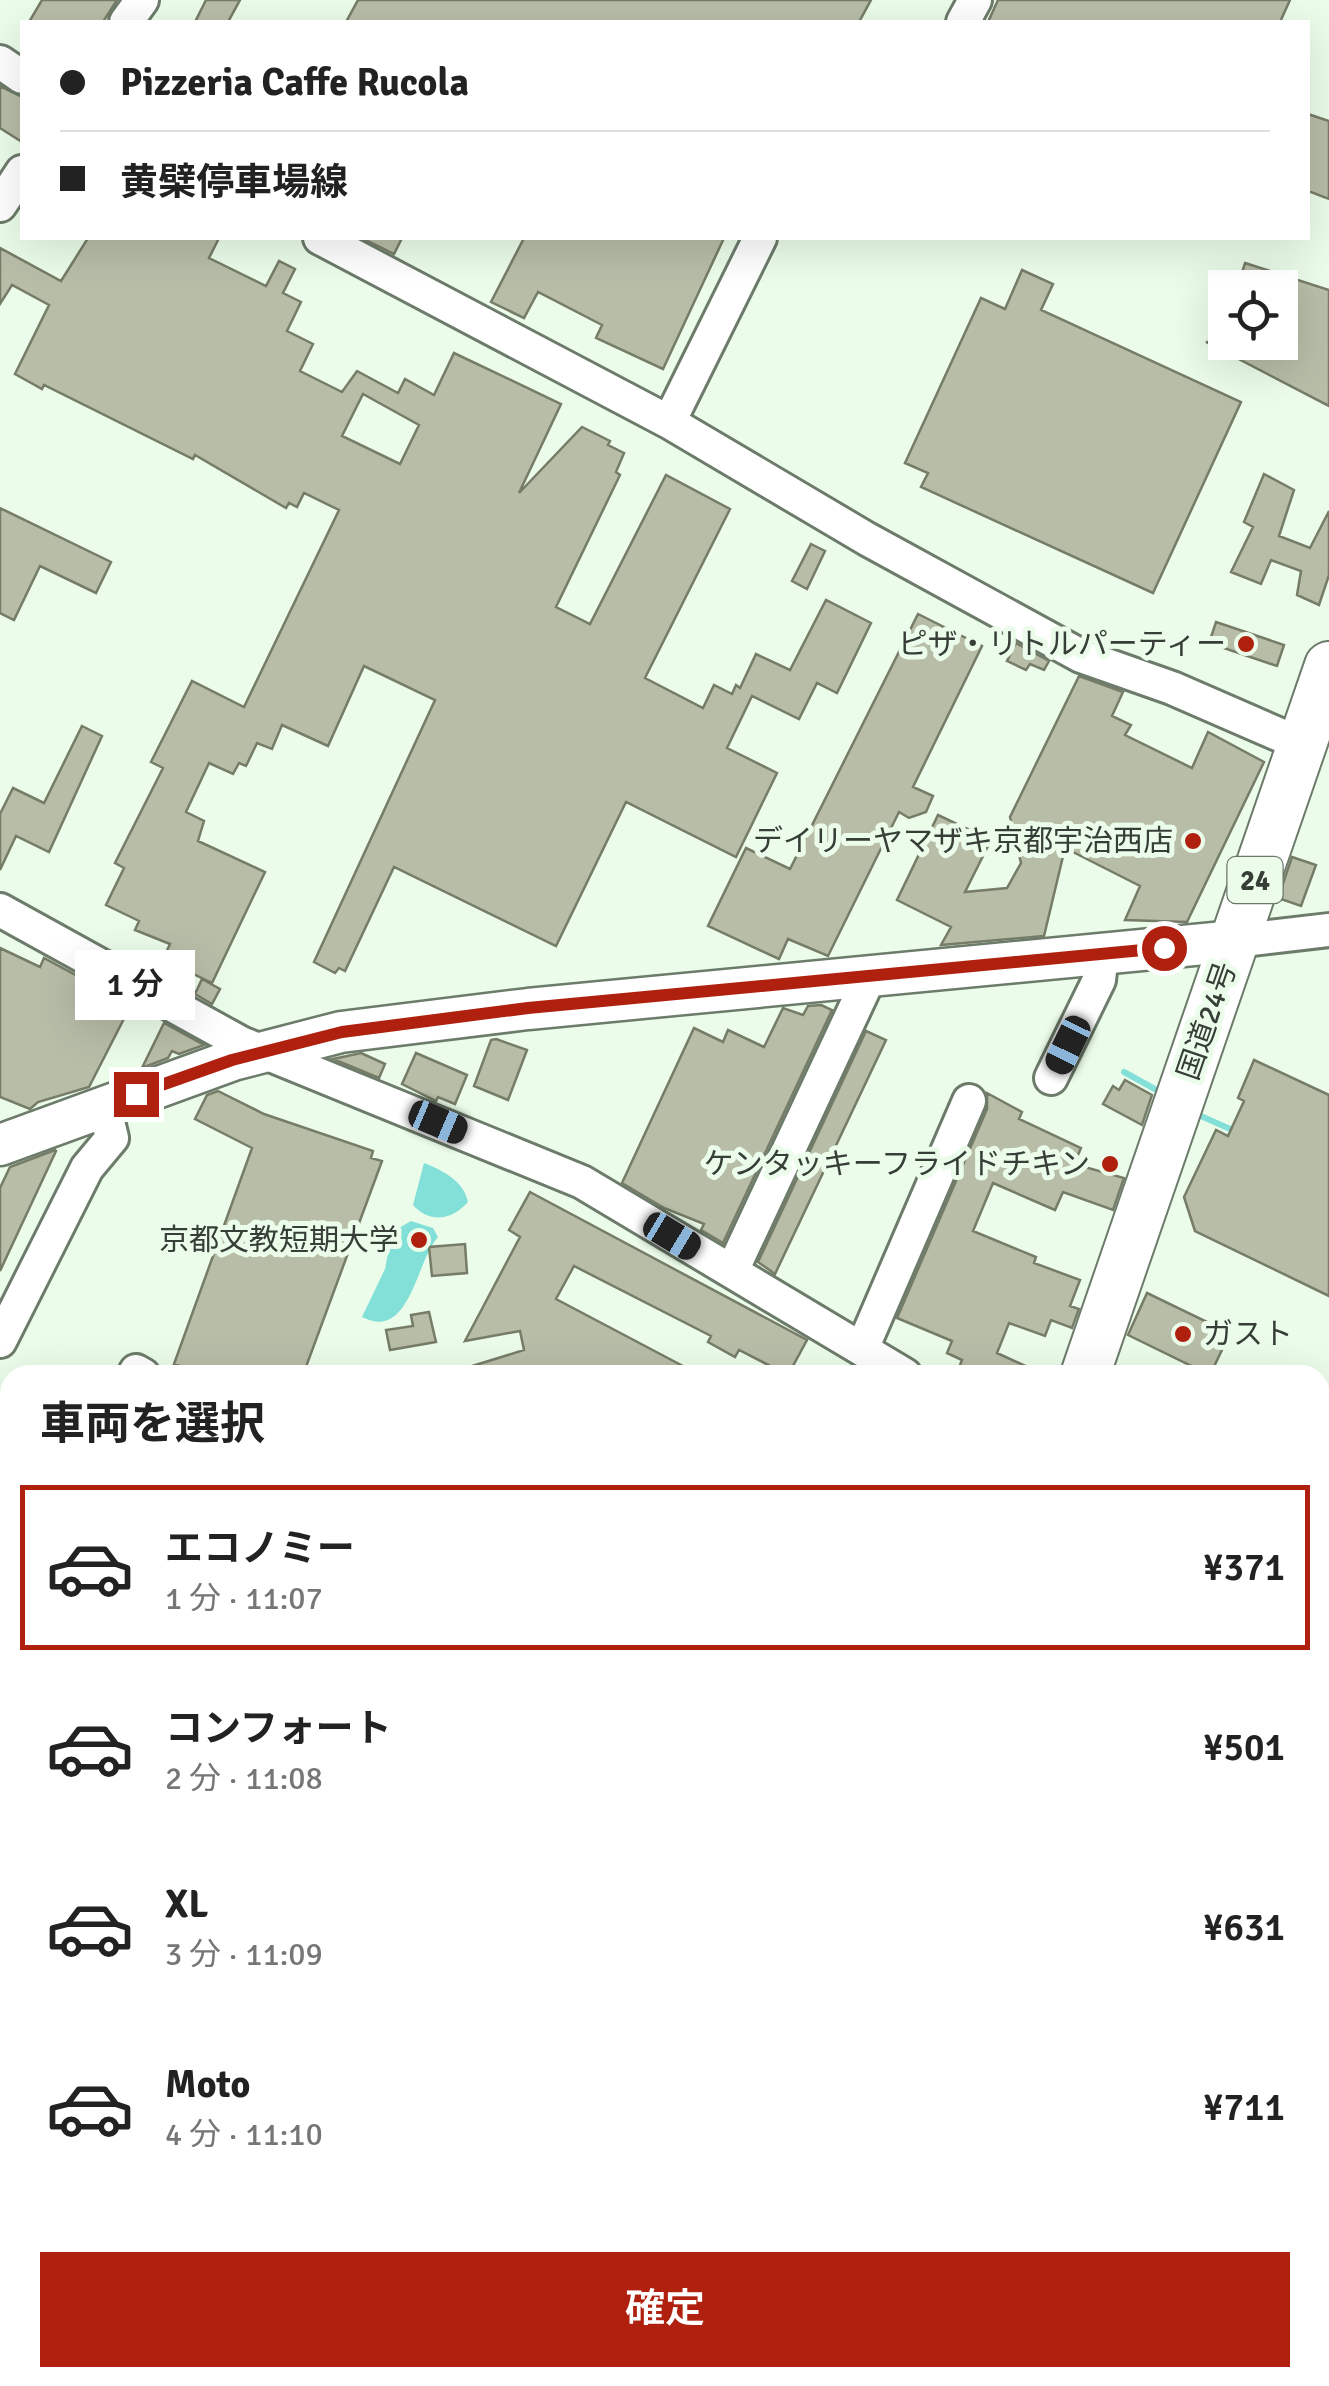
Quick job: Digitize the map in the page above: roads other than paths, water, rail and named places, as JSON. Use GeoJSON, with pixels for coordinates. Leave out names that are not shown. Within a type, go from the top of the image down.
{"type":"FeatureCollection","features":[{"type":"Feature","properties":{"kind":"highway","name":"国道24号"},"geometry":{"type":"LineString","coordinates":[[1088,1365],[1329,666]]}},
{"type":"Feature","properties":{"kind":"main road"},"geometry":{"type":"LineString","coordinates":[[0,1145],[104,1105],[264,1052],[342,1032],[1236,941]]}},
{"type":"Feature","properties":{"kind":"street"},"geometry":{"type":"LineString","coordinates":[[0,205],[20,175]]}},
{"type":"Feature","properties":{"kind":"street"},"geometry":{"type":"LineString","coordinates":[[324,240],[669,422],[867,539],[1081,656],[1172,688],[1303,745]]}},
{"type":"Feature","properties":{"kind":"street"},"geometry":{"type":"LineString","coordinates":[[669,422],[759,240]]}},
{"type":"Feature","properties":{"kind":"street"},"geometry":{"type":"LineString","coordinates":[[0,910],[242,1044],[582,1182],[889,1365]]}},
{"type":"Feature","properties":{"kind":"street"},"geometry":{"type":"LineString","coordinates":[[1236,941],[1329,930]]}},
{"type":"Feature","properties":{"kind":"street"},"geometry":{"type":"LineString","coordinates":[[1052,1078],[1100,980],[1102,954]]}},
{"type":"Feature","properties":{"kind":"street"},"geometry":{"type":"LineString","coordinates":[[732,1271],[870,976]]}},
{"type":"Feature","properties":{"kind":"street"},"geometry":{"type":"LineString","coordinates":[[862,1348],[969,1101]]}},
{"type":"Feature","properties":{"kind":"street"},"geometry":{"type":"LineString","coordinates":[[0,1341],[87,1168],[112,1138],[104,1105]]}},
{"type":"Feature","properties":{"kind":"water"},"geometry":{"type":"Polygon","coordinates":[[[424,1163],[457,1182],[466,1195],[468,1202],[455,1213],[434,1217],[413,1205],[424,1163]]]}},
{"type":"Feature","properties":{"kind":"water"},"geometry":{"type":"Polygon","coordinates":[[[411,1221],[433,1228],[438,1237],[410,1295],[391,1318],[378,1322],[362,1317],[385,1269],[392,1232],[411,1221]]]}},
{"type":"Feature","properties":{"kind":"waterway"},"geometry":{"type":"LineString","coordinates":[[1124,1072],[1162,1093]]}},
{"type":"Feature","properties":{"kind":"waterway"},"geometry":{"type":"LineString","coordinates":[[1194,1113],[1237,1132]]}},
{"type":"Feature","properties":{"kind":"place","name":"ピザ・リトルパーティー"},"geometry":{"type":"Point","coordinates":[1246,644]}},
{"type":"Feature","properties":{"kind":"place","name":"デイリーヤマザキ京都宇治西店"},"geometry":{"type":"Point","coordinates":[1193,841]}},
{"type":"Feature","properties":{"kind":"place","name":"ケンタッキーフライドチキン"},"geometry":{"type":"Point","coordinates":[1110,1164]}},
{"type":"Feature","properties":{"kind":"place","name":"京都文教短期大学"},"geometry":{"type":"Point","coordinates":[419,1240]}},
{"type":"Feature","properties":{"kind":"place","name":"ガスト"},"geometry":{"type":"Point","coordinates":[1183,1334]}}]}
